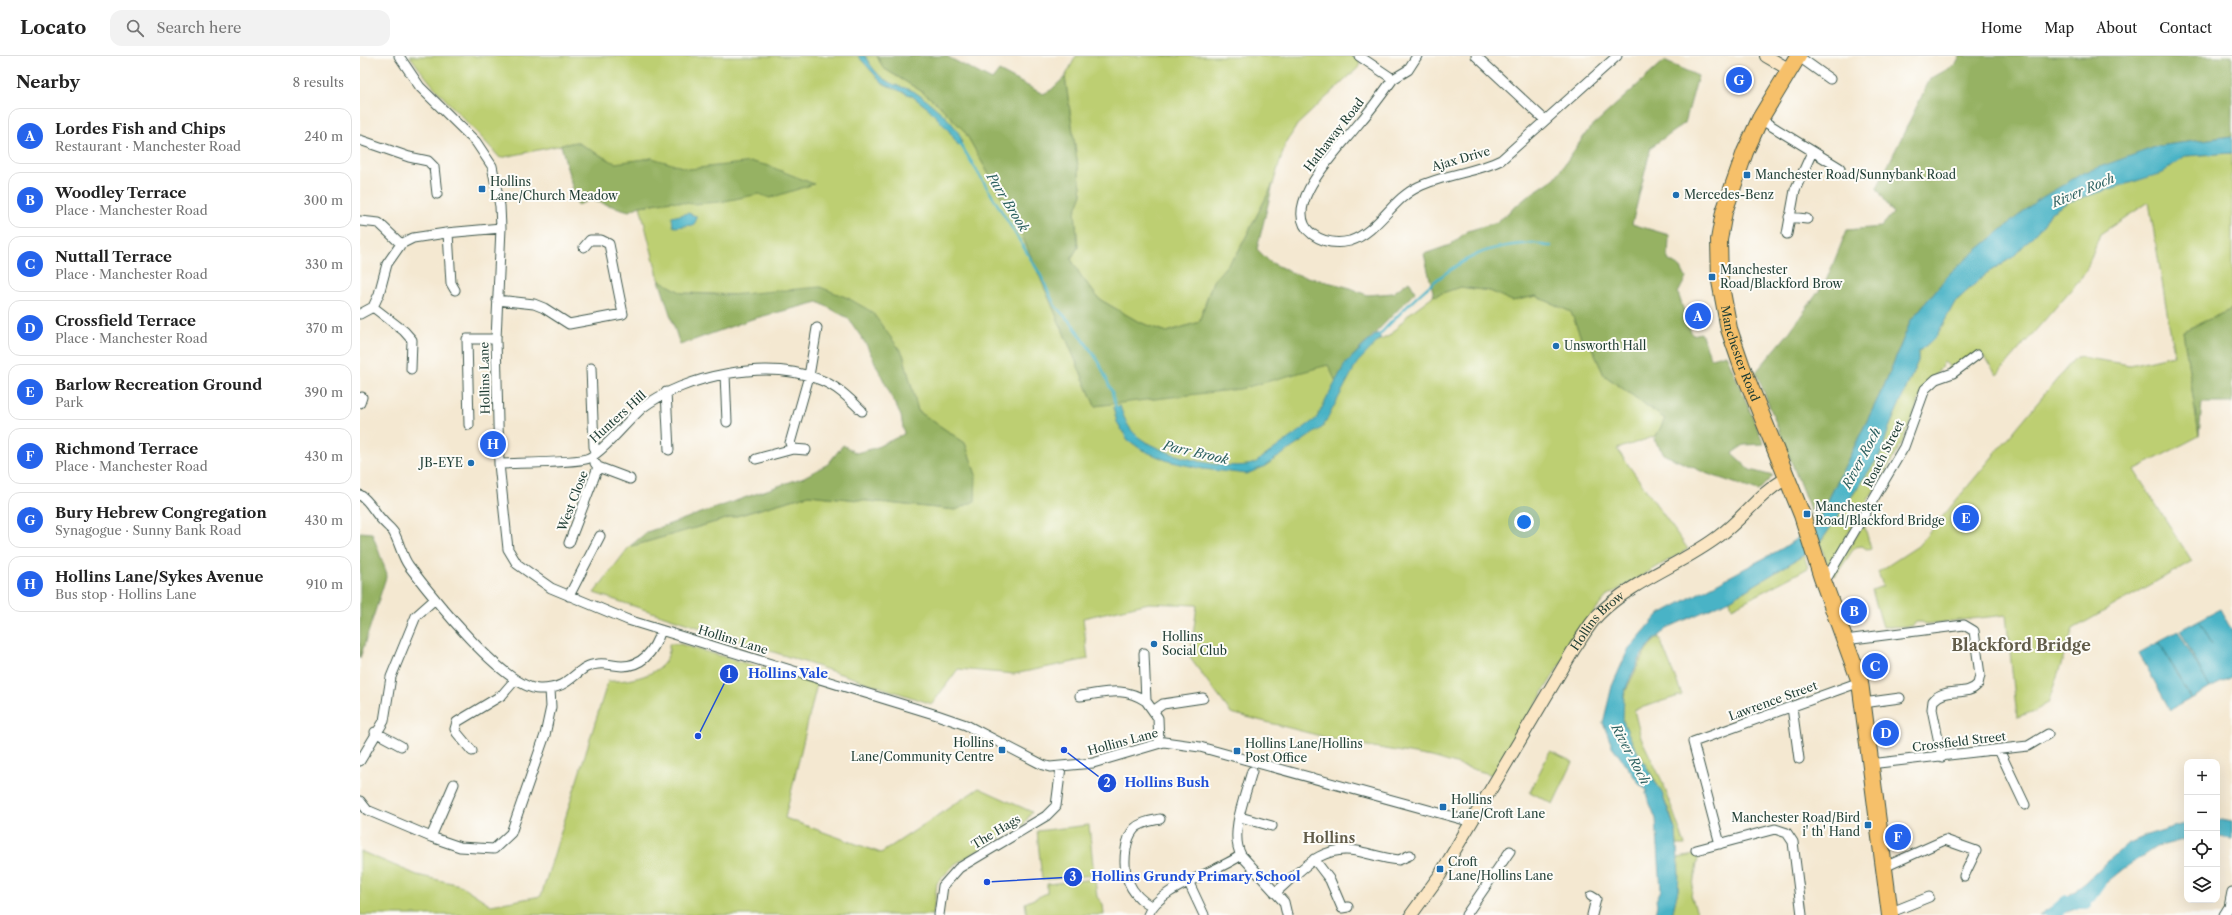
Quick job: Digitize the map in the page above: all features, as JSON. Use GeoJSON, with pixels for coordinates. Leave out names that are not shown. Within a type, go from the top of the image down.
{"type":"FeatureCollection","features":[{"type":"Feature","properties":{"kind":"highway","name":"Manchester Road"},"geometry":{"type":"LineString","coordinates":[[1798,56],[1760,119],[1745,152],[1724,212],[1719,240],[1720,281],[1728,328],[1742,368],[1786,479],[1802,515],[1820,573]]}},
{"type":"Feature","properties":{"kind":"highway"},"geometry":{"type":"LineString","coordinates":[[1820,573],[1860,682],[1890,914]]}},
{"type":"Feature","properties":{"kind":"street","name":"Hollins Lane"},"geometry":{"type":"LineString","coordinates":[[399,56],[420,87],[476,142],[492,166],[500,206],[501,228],[496,339],[499,464],[508,549],[517,564],[551,588],[628,620],[938,715],[973,729],[1043,765],[1061,767],[1093,763],[1159,743],[1174,742],[1200,747],[1472,822]]}},
{"type":"Feature","properties":{"kind":"street"},"geometry":{"type":"LineString","coordinates":[[1359,56],[1393,79]]}},
{"type":"Feature","properties":{"kind":"street","name":"Hathaway Road"},"geometry":{"type":"LineString","coordinates":[[1318,238],[1308,230],[1303,220],[1304,199],[1309,188],[1314,179],[1393,79],[1408,70],[1417,56]]}},
{"type":"Feature","properties":{"kind":"street"},"geometry":{"type":"LineString","coordinates":[[1476,56],[1545,120]]}},
{"type":"Feature","properties":{"kind":"street","name":"Ajax Drive"},"geometry":{"type":"LineString","coordinates":[[1318,238],[1338,242],[1359,237],[1402,196],[1431,180],[1486,166],[1501,160],[1617,56]]}},
{"type":"Feature","properties":{"kind":"street"},"geometry":{"type":"LineString","coordinates":[[1766,56],[1790,70]]}},
{"type":"Feature","properties":{"kind":"street"},"geometry":{"type":"LineString","coordinates":[[1798,56],[1830,79]]}},
{"type":"Feature","properties":{"kind":"street"},"geometry":{"type":"LineString","coordinates":[[1760,119],[1840,168]]}},
{"type":"Feature","properties":{"kind":"street"},"geometry":{"type":"LineString","coordinates":[[360,140],[409,157],[428,160],[434,168],[437,194]]}},
{"type":"Feature","properties":{"kind":"street"},"geometry":{"type":"LineString","coordinates":[[1787,234],[1795,190],[1812,152]]}},
{"type":"Feature","properties":{"kind":"street"},"geometry":{"type":"LineString","coordinates":[[1789,217],[1808,219]]}},
{"type":"Feature","properties":{"kind":"street"},"geometry":{"type":"LineString","coordinates":[[360,221],[379,223],[401,244]]}},
{"type":"Feature","properties":{"kind":"street"},"geometry":{"type":"LineString","coordinates":[[360,314],[373,307],[379,294],[388,264],[401,244],[414,238],[501,228]]}},
{"type":"Feature","properties":{"kind":"street"},"geometry":{"type":"LineString","coordinates":[[448,233],[450,283],[455,290]]}},
{"type":"Feature","properties":{"kind":"street"},"geometry":{"type":"LineString","coordinates":[[497,300],[534,304],[544,308],[569,324],[623,314],[609,244],[601,240],[590,240],[584,247]]}},
{"type":"Feature","properties":{"kind":"street"},"geometry":{"type":"LineString","coordinates":[[373,307],[404,330],[412,340],[411,369]]}},
{"type":"Feature","properties":{"kind":"street"},"geometry":{"type":"LineString","coordinates":[[793,449],[790,444],[809,376],[817,328]]}},
{"type":"Feature","properties":{"kind":"street"},"geometry":{"type":"LineString","coordinates":[[469,425],[467,339],[496,339]]}},
{"type":"Feature","properties":{"kind":"street","name":"Roach Street"},"geometry":{"type":"LineString","coordinates":[[1820,573],[1828,576],[1904,447],[1925,389],[1936,379],[1953,373],[1977,355]]}},
{"type":"Feature","properties":{"kind":"street"},"geometry":{"type":"LineString","coordinates":[[591,368],[594,455],[598,467],[630,479]]}},
{"type":"Feature","properties":{"kind":"street","name":"Hunters Hill"},"geometry":{"type":"LineString","coordinates":[[594,455],[642,409],[666,392],[696,381],[725,374],[761,372],[809,376],[832,386],[862,411]]}},
{"type":"Feature","properties":{"kind":"street"},"geometry":{"type":"LineString","coordinates":[[725,374],[727,422]]}},
{"type":"Feature","properties":{"kind":"street"},"geometry":{"type":"LineString","coordinates":[[666,392],[669,450]]}},
{"type":"Feature","properties":{"kind":"street"},"geometry":{"type":"LineString","coordinates":[[756,459],[793,449],[806,450]]}},
{"type":"Feature","properties":{"kind":"street"},"geometry":{"type":"LineString","coordinates":[[499,464],[584,460],[594,455]]}},
{"type":"Feature","properties":{"kind":"street","name":"West Close"},"geometry":{"type":"LineString","coordinates":[[569,543],[598,467]]}},
{"type":"Feature","properties":{"kind":"street","name":"Hollins Brow"},"geometry":{"type":"LineString","coordinates":[[1411,915],[1440,875],[1574,649],[1598,615],[1620,596],[1717,538],[1739,520],[1773,486],[1786,479]]}},
{"type":"Feature","properties":{"kind":"street"},"geometry":{"type":"LineString","coordinates":[[360,495],[394,532],[409,566],[424,584],[434,600],[465,634],[515,680],[537,689],[550,689],[565,684],[591,665],[605,664],[621,666],[638,663],[654,648],[661,630]]}},
{"type":"Feature","properties":{"kind":"street"},"geometry":{"type":"LineString","coordinates":[[569,596],[600,536]]}},
{"type":"Feature","properties":{"kind":"street"},"geometry":{"type":"LineString","coordinates":[[360,761],[376,732],[384,721],[391,677],[416,616],[434,600]]}},
{"type":"Feature","properties":{"kind":"street"},"geometry":{"type":"LineString","coordinates":[[1845,640],[1964,625],[1971,627],[1975,634],[1980,675],[1978,684],[1971,690],[1943,693],[1933,701],[1932,709],[1942,757]]}},
{"type":"Feature","properties":{"kind":"street"},"geometry":{"type":"LineString","coordinates":[[1144,653],[1146,701]]}},
{"type":"Feature","properties":{"kind":"street"},"geometry":{"type":"LineString","coordinates":[[472,751],[457,733],[455,729],[456,722],[502,695],[515,680]]}},
{"type":"Feature","properties":{"kind":"street","name":"Lawrence Street"},"geometry":{"type":"LineString","coordinates":[[1720,844],[1693,742],[1860,682]]}},
{"type":"Feature","properties":{"kind":"street"},"geometry":{"type":"LineString","coordinates":[[360,801],[367,810],[431,837],[460,847],[494,849],[511,833],[545,735],[551,708],[550,689]]}},
{"type":"Feature","properties":{"kind":"street"},"geometry":{"type":"LineString","coordinates":[[1080,696],[1122,690],[1134,694],[1146,701],[1158,718],[1159,743]]}},
{"type":"Feature","properties":{"kind":"street"},"geometry":{"type":"LineString","coordinates":[[1153,711],[1162,704],[1203,698]]}},
{"type":"Feature","properties":{"kind":"street"},"geometry":{"type":"LineString","coordinates":[[1863,703],[1900,698]]}},
{"type":"Feature","properties":{"kind":"street"},"geometry":{"type":"LineString","coordinates":[[1792,707],[1799,759]]}},
{"type":"Feature","properties":{"kind":"street"},"geometry":{"type":"LineString","coordinates":[[376,732],[401,746]]}},
{"type":"Feature","properties":{"kind":"street","name":"Crossfield Street"},"geometry":{"type":"LineString","coordinates":[[1870,764],[2028,746],[2048,734]]}},
{"type":"Feature","properties":{"kind":"street"},"geometry":{"type":"LineString","coordinates":[[1999,750],[2025,805]]}},
{"type":"Feature","properties":{"kind":"street","name":"The Hags"},"geometry":{"type":"LineString","coordinates":[[939,915],[943,886],[959,868],[1046,816],[1056,806],[1061,767]]}},
{"type":"Feature","properties":{"kind":"street"},"geometry":{"type":"LineString","coordinates":[[1252,771],[1236,830],[1236,843],[1241,855],[1284,902],[1287,915]]}},
{"type":"Feature","properties":{"kind":"street"},"geometry":{"type":"LineString","coordinates":[[431,837],[454,784]]}},
{"type":"Feature","properties":{"kind":"street"},"geometry":{"type":"LineString","coordinates":[[1240,816],[1272,826]]}},
{"type":"Feature","properties":{"kind":"street"},"geometry":{"type":"LineString","coordinates":[[1160,819],[1142,823],[1134,829],[1127,843],[1124,866],[1126,878],[1132,891],[1150,911],[1173,891],[1224,866],[1241,855]]}},
{"type":"Feature","properties":{"kind":"street"},"geometry":{"type":"LineString","coordinates":[[1696,850],[1775,829],[1787,833],[1793,842],[1802,915]]}},
{"type":"Feature","properties":{"kind":"street"},"geometry":{"type":"LineString","coordinates":[[1883,866],[1889,865],[1946,840],[1976,851],[1964,876]]}},
{"type":"Feature","properties":{"kind":"street"},"geometry":{"type":"LineString","coordinates":[[1275,893],[1324,853],[1335,850],[1356,851],[1399,860],[1410,855]]}},
{"type":"Feature","properties":{"kind":"street"},"geometry":{"type":"LineString","coordinates":[[1466,915],[1510,851]]}},
{"type":"Feature","properties":{"kind":"street"},"geometry":{"type":"LineString","coordinates":[[1314,860],[1330,880],[1343,910]]}},
{"type":"Feature","properties":{"kind":"street"},"geometry":{"type":"LineString","coordinates":[[1189,883],[1204,915]]}},
{"type":"Feature","properties":{"kind":"street"},"geometry":{"type":"LineString","coordinates":[[2224,915],[2232,892]]}},
{"type":"Feature","properties":{"kind":"street"},"geometry":{"type":"LineString","coordinates":[[1592,896],[1596,899],[1592,915]]}},
{"type":"Feature","properties":{"kind":"street"},"geometry":{"type":"LineString","coordinates":[[1890,914],[1929,897]]}},
{"type":"Feature","properties":{"kind":"green space"},"geometry":{"type":"Polygon","coordinates":[[[410,56],[877,56],[883,68],[921,91],[938,104],[965,132],[1018,226],[1095,406],[1328,365],[1389,336],[1410,313],[1434,295],[1460,287],[1490,291],[1512,301],[1536,296],[1571,312],[1582,340],[1591,346],[1604,375],[1665,419],[1656,436],[1617,449],[1688,549],[1607,596],[1587,620],[1493,775],[1432,757],[1344,742],[1231,713],[1190,658],[1197,605],[1149,603],[1083,618],[1088,659],[1014,674],[958,669],[932,704],[594,593],[629,547],[809,495],[956,510],[976,475],[965,443],[918,411],[903,354],[848,298],[682,293],[659,280],[640,206],[672,201],[652,158],[615,164],[576,142],[500,158],[442,96],[410,56]]]}},
{"type":"Feature","properties":{"kind":"green space"},"geometry":{"type":"Polygon","coordinates":[[[877,56],[946,56],[992,80],[999,71],[1043,94],[1051,90],[1065,77],[1082,194],[1075,212],[1078,247],[1071,259],[1081,276],[1099,299],[1139,322],[1167,332],[1199,322],[1213,281],[1237,254],[1273,184],[1257,249],[1270,262],[1295,274],[1347,287],[1367,295],[1393,293],[1409,281],[1415,292],[1350,359],[1337,384],[1328,365],[1240,389],[1095,406],[1018,226],[965,132],[938,104],[921,91],[883,68],[877,56]]]}},
{"type":"Feature","properties":{"kind":"green space"},"geometry":{"type":"Polygon","coordinates":[[[1076,56],[1354,56],[1360,59],[1359,67],[1297,125],[1285,145],[1273,184],[1237,254],[1213,281],[1199,322],[1167,332],[1139,322],[1099,299],[1081,276],[1071,259],[1078,247],[1075,212],[1082,194],[1065,77],[1076,56]]]}},
{"type":"Feature","properties":{"kind":"green space"},"geometry":{"type":"Polygon","coordinates":[[[1960,56],[2232,56],[2232,136],[2158,146],[1992,241],[1951,272],[1911,320],[1884,386],[1816,525],[1756,372],[1788,334],[1826,281],[1847,230],[1881,227],[1893,213],[1877,188],[1930,79],[1955,65],[1960,56]]]}},
{"type":"Feature","properties":{"kind":"green space"},"geometry":{"type":"Polygon","coordinates":[[[1664,61],[1698,76],[1685,123],[1651,147],[1632,224],[1669,235],[1668,260],[1681,268],[1686,278],[1678,293],[1692,335],[1701,333],[1711,358],[1726,354],[1764,444],[1744,445],[1732,453],[1750,470],[1773,476],[1758,491],[1708,474],[1665,455],[1654,440],[1665,419],[1604,375],[1591,346],[1582,340],[1571,312],[1536,296],[1512,301],[1490,291],[1460,287],[1434,296],[1424,254],[1450,245],[1468,231],[1497,222],[1528,196],[1555,178],[1589,129],[1664,61]]]}},
{"type":"Feature","properties":{"kind":"green space"},"geometry":{"type":"Polygon","coordinates":[[[576,142],[615,163],[652,158],[689,169],[753,162],[769,166],[814,184],[770,198],[759,194],[720,202],[693,204],[671,201],[640,206],[629,211],[591,200],[577,205],[561,145],[576,142]]]}},
{"type":"Feature","properties":{"kind":"green space"},"geometry":{"type":"Polygon","coordinates":[[[2232,153],[2232,309],[2183,331],[2199,436],[2134,470],[2192,561],[2073,629],[2048,703],[2035,711],[2017,717],[2006,615],[1926,624],[1916,622],[1913,626],[1883,627],[1872,590],[1883,586],[1878,572],[1918,546],[2074,359],[2081,357],[2130,365],[2174,355],[2149,202],[2100,234],[2087,268],[2081,278],[1997,375],[1980,352],[1944,374],[1949,366],[1944,362],[1937,373],[1925,385],[1901,445],[1828,567],[1820,543],[1881,453],[1889,428],[1918,361],[1918,352],[1936,337],[1955,302],[1987,273],[2013,257],[2043,224],[2050,213],[2068,202],[2185,156],[2232,153]]]}},
{"type":"Feature","properties":{"kind":"green space"},"geometry":{"type":"Polygon","coordinates":[[[659,280],[682,293],[730,295],[820,287],[848,298],[872,312],[903,354],[918,411],[965,443],[976,475],[975,501],[956,510],[809,495],[629,547],[647,532],[804,477],[828,464],[843,445],[856,453],[875,448],[904,434],[901,416],[866,344],[848,318],[818,302],[752,319],[680,345],[659,280]]]}},
{"type":"Feature","properties":{"kind":"green space"},"geometry":{"type":"Polygon","coordinates":[[[2232,309],[2232,403],[2202,403],[2199,436],[2183,331],[2232,309]]]}},
{"type":"Feature","properties":{"kind":"green space"},"geometry":{"type":"Polygon","coordinates":[[[1864,524],[1871,549],[1868,550],[1862,546],[1855,547],[1835,576],[1833,573],[1864,524]]]}},
{"type":"Feature","properties":{"kind":"green space"},"geometry":{"type":"Polygon","coordinates":[[[360,532],[372,533],[387,574],[360,658],[360,532]]]}},
{"type":"Feature","properties":{"kind":"green space"},"geometry":{"type":"Polygon","coordinates":[[[1804,555],[1808,568],[1732,608],[1730,600],[1804,555]]]}},
{"type":"Feature","properties":{"kind":"green space"},"geometry":{"type":"Polygon","coordinates":[[[1659,637],[1682,695],[1634,710],[1641,738],[1663,783],[1685,845],[1677,845],[1676,834],[1670,812],[1655,781],[1629,737],[1624,726],[1622,714],[1624,696],[1628,685],[1644,654],[1650,645],[1659,637]]]}},
{"type":"Feature","properties":{"kind":"green space"},"geometry":{"type":"Polygon","coordinates":[[[669,644],[680,644],[817,684],[785,818],[881,853],[979,788],[1032,812],[1023,825],[955,864],[937,883],[933,915],[360,915],[360,851],[417,875],[460,885],[491,905],[541,896],[608,681],[638,678],[657,669],[664,663],[668,654],[669,644]]]}},
{"type":"Feature","properties":{"kind":"green space"},"geometry":{"type":"Polygon","coordinates":[[[1550,751],[1573,762],[1553,804],[1530,792],[1550,751]]]}},
{"type":"Feature","properties":{"kind":"green space"},"geometry":{"type":"Polygon","coordinates":[[[1089,825],[1094,875],[1042,880],[1037,831],[1089,825]]]}},
{"type":"Feature","properties":{"kind":"green space"},"geometry":{"type":"Polygon","coordinates":[[[1699,854],[1691,895],[1698,915],[1672,915],[1678,890],[1679,858],[1699,854]]]}},
{"type":"Feature","properties":{"kind":"green space"},"geometry":{"type":"Polygon","coordinates":[[[1095,879],[1097,897],[1103,904],[1104,915],[1027,915],[1025,903],[1047,893],[1047,884],[1095,879]]]}},
{"type":"Feature","properties":{"kind":"water"},"geometry":{"type":"Polygon","coordinates":[[[858,56],[865,56],[874,70],[887,81],[894,85],[913,91],[936,108],[956,129],[962,142],[958,145],[949,131],[929,109],[912,96],[882,83],[858,56]]]}},
{"type":"Feature","properties":{"kind":"water","name":"River Roch"},"geometry":{"type":"Polygon","coordinates":[[[2232,136],[2232,153],[2185,156],[2162,173],[2068,202],[2050,213],[2044,224],[2013,257],[1987,273],[1955,302],[1936,337],[1918,352],[1918,361],[1889,428],[1881,453],[1820,543],[1804,555],[1730,600],[1667,628],[1649,645],[1641,656],[1624,694],[1623,721],[1633,744],[1662,793],[1676,832],[1679,874],[1678,890],[1672,915],[1655,915],[1657,904],[1656,900],[1661,890],[1656,819],[1646,794],[1647,790],[1641,786],[1612,746],[1603,723],[1612,686],[1628,650],[1658,615],[1783,548],[1816,525],[1884,386],[1911,320],[1951,272],[2036,201],[2083,173],[2158,146],[2232,136]]]}},
{"type":"Feature","properties":{"kind":"water"},"geometry":{"type":"Polygon","coordinates":[[[688,213],[696,216],[696,221],[693,225],[673,226],[672,217],[688,213]]]}},
{"type":"Feature","properties":{"kind":"water"},"geometry":{"type":"Polygon","coordinates":[[[1377,333],[1381,338],[1357,363],[1323,427],[1265,466],[1247,474],[1203,469],[1168,461],[1142,450],[1128,440],[1117,422],[1113,407],[1120,406],[1127,424],[1134,433],[1144,441],[1158,448],[1192,460],[1211,463],[1243,465],[1255,463],[1316,419],[1345,364],[1377,333]]]}},
{"type":"Feature","properties":{"kind":"water"},"geometry":{"type":"Polygon","coordinates":[[[2220,609],[2232,631],[2232,677],[2210,688],[2180,630],[2220,609]]]}},
{"type":"Feature","properties":{"kind":"water"},"geometry":{"type":"Polygon","coordinates":[[[2178,631],[2210,688],[2191,699],[2159,641],[2178,631]]]}},
{"type":"Feature","properties":{"kind":"water"},"geometry":{"type":"Polygon","coordinates":[[[2159,642],[2190,699],[2170,710],[2139,653],[2159,642]]]}},
{"type":"Feature","properties":{"kind":"water"},"geometry":{"type":"Polygon","coordinates":[[[2220,820],[2232,822],[2232,839],[2220,837],[2220,820]]]}},
{"type":"Feature","properties":{"kind":"water"},"geometry":{"type":"Polygon","coordinates":[[[2184,824],[2184,840],[2156,847],[2123,869],[2073,910],[2056,915],[2039,915],[2074,892],[2127,844],[2150,834],[2184,824]]]}},
{"type":"Feature","properties":{"kind":"waterway","name":"Parr Brook"},"geometry":{"type":"LineString","coordinates":[[958,140],[1040,274],[1055,306],[1073,325],[1099,362],[1112,392],[1116,408]]}},
{"type":"Feature","properties":{"kind":"waterway","name":"Parr Brook"},"geometry":{"type":"LineString","coordinates":[[1377,337],[1400,313],[1436,280],[1463,261],[1485,251],[1505,246],[1533,243],[1551,246]]}},
{"type":"Feature","properties":{"kind":"waterway"},"geometry":{"type":"LineString","coordinates":[[2052,915],[2067,902],[2085,902],[2099,882]]}},
{"type":"Feature","properties":{"kind":"place","name":"Bury Hebrew Congregation"},"geometry":{"type":"Point","coordinates":[1739,80]}},
{"type":"Feature","properties":{"kind":"place","name":"Manchester Road/Sunnybank Road"},"geometry":{"type":"Point","coordinates":[1747,175]}},
{"type":"Feature","properties":{"kind":"place","name":"Hollins Lane/Church Meadow"},"geometry":{"type":"Point","coordinates":[482,189]}},
{"type":"Feature","properties":{"kind":"place","name":"Mercedes-Benz"},"geometry":{"type":"Point","coordinates":[1676,195]}},
{"type":"Feature","properties":{"kind":"place","name":"Manchester Road/Blackford Brow"},"geometry":{"type":"Point","coordinates":[1712,277]}},
{"type":"Feature","properties":{"kind":"place","name":"Lordes Fish and Chips"},"geometry":{"type":"Point","coordinates":[1698,316]}},
{"type":"Feature","properties":{"kind":"place","name":"Unsworth Hall"},"geometry":{"type":"Point","coordinates":[1556,346]}},
{"type":"Feature","properties":{"kind":"place","name":"Hollins Lane/Sykes Avenue"},"geometry":{"type":"Point","coordinates":[493,444]}},
{"type":"Feature","properties":{"kind":"place","name":"JB-EYE"},"geometry":{"type":"Point","coordinates":[471,463]}},
{"type":"Feature","properties":{"kind":"place","name":"Manchester Road/Blackford Bridge"},"geometry":{"type":"Point","coordinates":[1807,514]}},
{"type":"Feature","properties":{"kind":"place","name":"Barlow Recreation Ground"},"geometry":{"type":"Point","coordinates":[1966,518]}},
{"type":"Feature","properties":{"kind":"place","name":"Woodley Terrace"},"geometry":{"type":"Point","coordinates":[1854,611]}},
{"type":"Feature","properties":{"kind":"place","name":"Hollins Social Club"},"geometry":{"type":"Point","coordinates":[1154,644]}},
{"type":"Feature","properties":{"kind":"place","name":"Nuttall Terrace"},"geometry":{"type":"Point","coordinates":[1875,666]}},
{"type":"Feature","properties":{"kind":"place","name":"Crossfield Terrace"},"geometry":{"type":"Point","coordinates":[1886,733]}},
{"type":"Feature","properties":{"kind":"place","name":"Hollins Vale"},"geometry":{"type":"Point","coordinates":[698,736]}},
{"type":"Feature","properties":{"kind":"place","name":"Hollins Lane/Community Centre"},"geometry":{"type":"Point","coordinates":[1002,750]}},
{"type":"Feature","properties":{"kind":"place","name":"Hollins Bush"},"geometry":{"type":"Point","coordinates":[1064,750]}},
{"type":"Feature","properties":{"kind":"place","name":"Hollins Lane/Hollins Post Office"},"geometry":{"type":"Point","coordinates":[1237,751]}},
{"type":"Feature","properties":{"kind":"place","name":"Hollins Lane/Croft Lane"},"geometry":{"type":"Point","coordinates":[1443,807]}},
{"type":"Feature","properties":{"kind":"place","name":"Manchester Road/Bird i' th' Hand"},"geometry":{"type":"Point","coordinates":[1868,825]}},
{"type":"Feature","properties":{"kind":"place","name":"Richmond Terrace"},"geometry":{"type":"Point","coordinates":[1898,837]}},
{"type":"Feature","properties":{"kind":"place","name":"Croft Lane/Hollins Lane"},"geometry":{"type":"Point","coordinates":[1440,869]}},
{"type":"Feature","properties":{"kind":"place","name":"Hollins Grundy Primary School"},"geometry":{"type":"Point","coordinates":[987,882]}},
{"type":"Feature","properties":{"kind":"district","name":"Blackford Bridge"},"geometry":{"type":"Point","coordinates":[2021,645]}},
{"type":"Feature","properties":{"kind":"district","name":"Hollins"},"geometry":{"type":"Point","coordinates":[1329,838]}}]}
